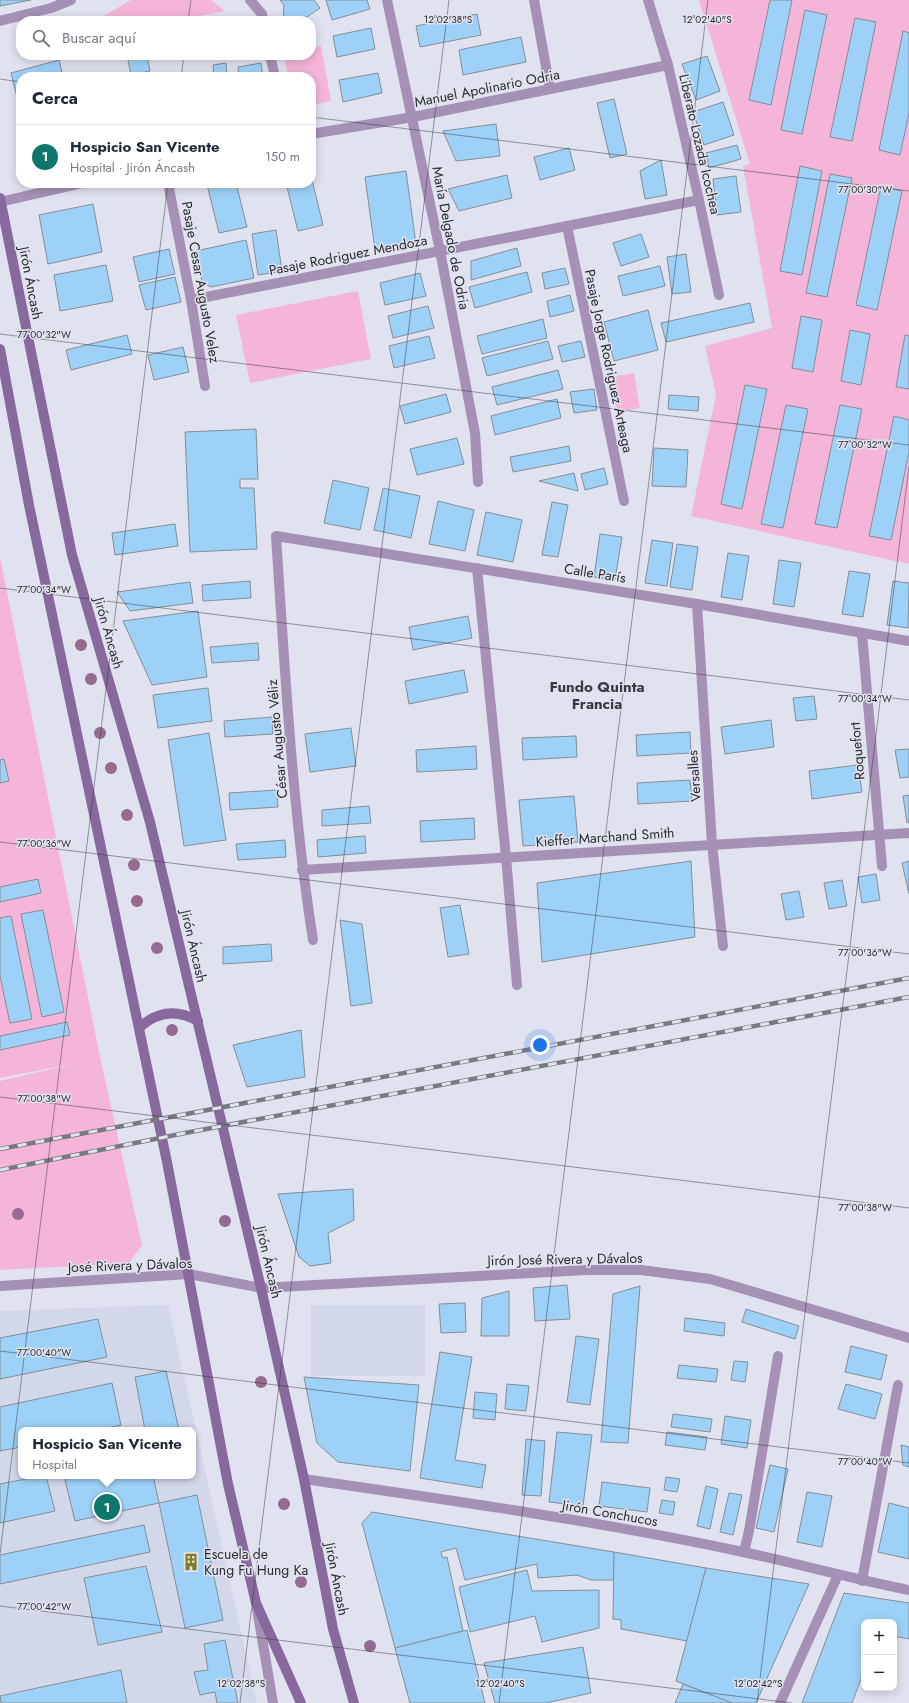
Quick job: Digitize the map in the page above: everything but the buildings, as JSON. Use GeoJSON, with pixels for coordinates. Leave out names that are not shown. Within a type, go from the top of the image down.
{"type":"FeatureCollection","features":[{"type":"Feature","properties":{"kind":"main road","name":"Jirón Áncash"},"geometry":{"type":"LineString","coordinates":[[0,200],[72,555],[150,822],[261,1288],[304,1479],[333,1629],[354,1703]]}},
{"type":"Feature","properties":{"kind":"main road"},"geometry":{"type":"LineString","coordinates":[[0,349],[29,505],[140,1027],[189,1274],[228,1484],[256,1603],[301,1703]]}},
{"type":"Feature","properties":{"kind":"main road"},"geometry":{"type":"LineString","coordinates":[[140,1027],[147,1021],[166,1013],[188,1015],[198,1021]]}},
{"type":"Feature","properties":{"kind":"street"},"geometry":{"type":"LineString","coordinates":[[20,16],[51,8],[71,0]]}},
{"type":"Feature","properties":{"kind":"street"},"geometry":{"type":"LineString","coordinates":[[250,0],[262,16]]}},
{"type":"Feature","properties":{"kind":"street","name":"María Delgado de Odria"},"geometry":{"type":"LineString","coordinates":[[387,0],[413,117],[475,433],[478,482]]}},
{"type":"Feature","properties":{"kind":"street"},"geometry":{"type":"LineString","coordinates":[[534,0],[550,89]]}},
{"type":"Feature","properties":{"kind":"street","name":"Liberato Lozada Icochea"},"geometry":{"type":"LineString","coordinates":[[648,0],[668,65],[719,295]]}},
{"type":"Feature","properties":{"kind":"street"},"geometry":{"type":"LineString","coordinates":[[0,21],[16,17]]}},
{"type":"Feature","properties":{"kind":"street"},"geometry":{"type":"LineString","coordinates":[[271,60],[274,72]]}},
{"type":"Feature","properties":{"kind":"street","name":"Manuel Apolinario Odria"},"geometry":{"type":"LineString","coordinates":[[316,133],[413,117],[668,65]]}},
{"type":"Feature","properties":{"kind":"street"},"geometry":{"type":"LineString","coordinates":[[0,200],[59,188]]}},
{"type":"Feature","properties":{"kind":"street","name":"Pasaje Cesar Augusto Velez"},"geometry":{"type":"LineString","coordinates":[[169,188],[191,300],[205,386]]}},
{"type":"Feature","properties":{"kind":"street","name":"Pasaje Rodriguez Mendoza"},"geometry":{"type":"LineString","coordinates":[[191,300],[699,200]]}},
{"type":"Feature","properties":{"kind":"street","name":"Pasaje Jorge Rodriguez Arteaga"},"geometry":{"type":"LineString","coordinates":[[567,226],[624,501]]}},
{"type":"Feature","properties":{"kind":"street","name":"Calle París"},"geometry":{"type":"LineString","coordinates":[[276,536],[697,604],[909,641]]}},
{"type":"Feature","properties":{"kind":"street","name":"César Augusto Véliz"},"geometry":{"type":"LineString","coordinates":[[276,536],[288,718],[302,870],[313,940]]}},
{"type":"Feature","properties":{"kind":"street"},"geometry":{"type":"LineString","coordinates":[[477,568],[517,985]]}},
{"type":"Feature","properties":{"kind":"street","name":"Versalles"},"geometry":{"type":"LineString","coordinates":[[697,604],[712,844],[722,946]]}},
{"type":"Feature","properties":{"kind":"street","name":"Roquefort"},"geometry":{"type":"LineString","coordinates":[[862,634],[878,835],[882,866]]}},
{"type":"Feature","properties":{"kind":"street","name":"Kieffer Marchand Smith"},"geometry":{"type":"LineString","coordinates":[[302,870],[909,833]]}},
{"type":"Feature","properties":{"kind":"street","name":"Jirón José Rivera y Dávalos"},"geometry":{"type":"LineString","coordinates":[[261,1288],[586,1270],[641,1270],[710,1279],[909,1338]]}},
{"type":"Feature","properties":{"kind":"street","name":"José Rivera y Dávalos"},"geometry":{"type":"LineString","coordinates":[[0,1286],[189,1274],[261,1288]]}},
{"type":"Feature","properties":{"kind":"street"},"geometry":{"type":"LineString","coordinates":[[744,1552],[749,1531],[778,1356]]}},
{"type":"Feature","properties":{"kind":"street"},"geometry":{"type":"LineString","coordinates":[[862,1581],[898,1385]]}},
{"type":"Feature","properties":{"kind":"street","name":"Jirón Conchucos"},"geometry":{"type":"LineString","coordinates":[[304,1479],[584,1522],[744,1552],[862,1581],[909,1590]]}},
{"type":"Feature","properties":{"kind":"street"},"geometry":{"type":"LineString","coordinates":[[780,1703],[838,1575]]}},
{"type":"Feature","properties":{"kind":"street"},"geometry":{"type":"LineString","coordinates":[[256,1603],[273,1703]]}},
{"type":"Feature","properties":{"kind":"shaded area"},"geometry":{"type":"Polygon","coordinates":[[[131,0],[211,0],[225,11],[200,16],[104,16],[131,0]]]}},
{"type":"Feature","properties":{"kind":"shaded area"},"geometry":{"type":"Polygon","coordinates":[[[699,0],[909,0],[909,564],[691,516],[716,395],[705,346],[772,328],[743,166],[750,164],[699,0]]]}},
{"type":"Feature","properties":{"kind":"shaded area"},"geometry":{"type":"Polygon","coordinates":[[[321,46],[331,101],[316,104],[316,72],[287,72],[285,60],[316,60],[316,47],[321,46]]]}},
{"type":"Feature","properties":{"kind":"shaded area"},"geometry":{"type":"Polygon","coordinates":[[[358,291],[371,359],[250,383],[236,315],[358,291]]]}},
{"type":"Feature","properties":{"kind":"shaded area"},"geometry":{"type":"Polygon","coordinates":[[[634,373],[640,408],[617,412],[611,377],[634,373]]]}},
{"type":"Feature","properties":{"kind":"shaded area"},"geometry":{"type":"Polygon","coordinates":[[[0,557],[100,1057],[142,1245],[129,1263],[0,1270],[0,1081],[77,1063],[0,1078],[0,557]]]}},
{"type":"Feature","properties":{"kind":"shaded area"},"geometry":{"type":"Polygon","coordinates":[[[168,1305],[195,1427],[18,1427],[18,1479],[196,1479],[196,1430],[257,1703],[0,1703],[0,1311],[168,1305]]]}},
{"type":"Feature","properties":{"kind":"shaded area"},"geometry":{"type":"Polygon","coordinates":[[[311,1305],[425,1305],[425,1376],[311,1376],[311,1305]]]}},
{"type":"Feature","properties":{"kind":"railway"},"geometry":{"type":"LineString","coordinates":[[0,1149],[909,978]]}},
{"type":"Feature","properties":{"kind":"railway"},"geometry":{"type":"LineString","coordinates":[[0,1170],[185,1133],[909,997]]}},
{"type":"Feature","properties":{"kind":"place","name":"Hospicio San Vicente"},"geometry":{"type":"Point","coordinates":[107,1507]}},
{"type":"Feature","properties":{"kind":"place","name":"Escuela de Kung Fu Hung Ka"},"geometry":{"type":"Point","coordinates":[191,1562]}},
{"type":"Feature","properties":{"kind":"district","name":"Fundo Quinta Francia"},"geometry":{"type":"Point","coordinates":[597,696]}}]}
